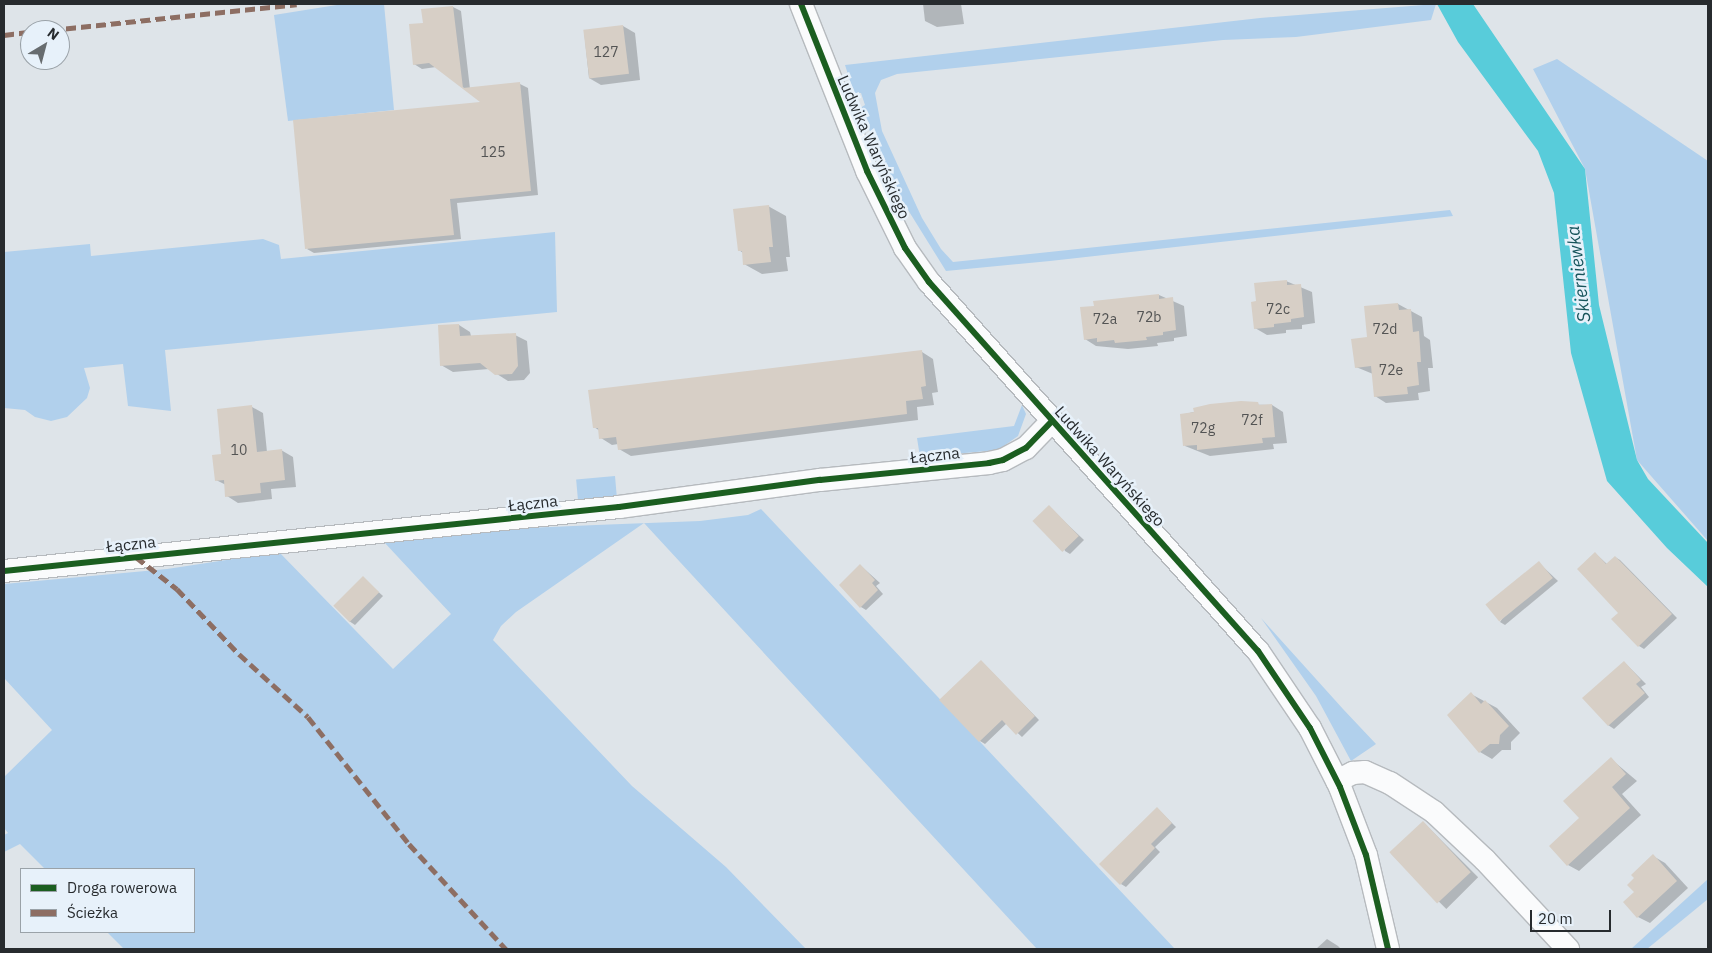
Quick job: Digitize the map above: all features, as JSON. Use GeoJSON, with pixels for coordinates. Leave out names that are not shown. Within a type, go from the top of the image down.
{"type":"FeatureCollection","features":[{"type":"Feature","properties":{"kind":"street","name":"Ludwika Waryńskiego"},"geometry":{"type":"LineString","coordinates":[[801,4],[844,118],[905,248],[929,282],[1272,670],[1310,728],[1337,781],[1366,855],[1388,949]]}},
{"type":"Feature","properties":{"kind":"street","name":"Łączna"},"geometry":{"type":"LineString","coordinates":[[4,571],[619,507],[820,480],[989,463],[1003,460],[1026,448],[1051,422]]}},
{"type":"Feature","properties":{"kind":"street"},"geometry":{"type":"LineString","coordinates":[[1337,781],[1353,773],[1365,772],[1413,797],[1444,820],[1486,860],[1568,949]]}},
{"type":"Feature","properties":{"kind":"shaded area"},"geometry":{"type":"Polygon","coordinates":[[[343,4],[384,4],[394,110],[288,121],[274,15],[343,4]]]}},
{"type":"Feature","properties":{"kind":"shaded area"},"geometry":{"type":"Polygon","coordinates":[[[1436,4],[1431,20],[1296,37],[1223,40],[897,74],[881,80],[875,93],[882,131],[922,218],[941,249],[953,262],[1450,210],[1453,216],[1050,261],[946,271],[895,189],[860,108],[865,105],[861,93],[854,93],[845,65],[1260,18],[1436,4]]]}},
{"type":"Feature","properties":{"kind":"shaded area"},"geometry":{"type":"Polygon","coordinates":[[[1557,59],[1708,161],[1708,541],[1637,460],[1585,169],[1533,69],[1557,59]]]}},
{"type":"Feature","properties":{"kind":"shaded area"},"geometry":{"type":"Polygon","coordinates":[[[555,232],[557,312],[165,350],[171,411],[128,406],[123,364],[84,368],[90,388],[87,398],[67,417],[51,421],[35,417],[25,410],[4,408],[4,252],[90,244],[91,256],[263,239],[279,245],[281,259],[555,232]]]}},
{"type":"Feature","properties":{"kind":"shaded area"},"geometry":{"type":"Polygon","coordinates":[[[1022,405],[1026,414],[1018,436],[998,450],[920,457],[917,438],[1014,426],[1022,405]]]}},
{"type":"Feature","properties":{"kind":"shaded area"},"geometry":{"type":"Polygon","coordinates":[[[615,476],[617,497],[578,500],[576,479],[615,476]]]}},
{"type":"Feature","properties":{"kind":"shaded area"},"geometry":{"type":"Polygon","coordinates":[[[761,509],[1175,949],[1037,949],[644,523],[700,521],[748,515],[761,509]]]}},
{"type":"Feature","properties":{"kind":"shaded area"},"geometry":{"type":"Polygon","coordinates":[[[644,523],[516,612],[501,626],[493,640],[632,786],[726,867],[806,949],[124,949],[108,933],[195,933],[195,868],[44,868],[20,844],[4,852],[4,835],[8,833],[4,828],[4,777],[52,730],[4,678],[4,584],[167,569],[279,552],[393,669],[451,614],[384,542],[528,528],[644,523]]]}},
{"type":"Feature","properties":{"kind":"shaded area"},"geometry":{"type":"Polygon","coordinates":[[[1261,618],[1376,744],[1351,761],[1316,696],[1261,618]]]}},
{"type":"Feature","properties":{"kind":"shaded area"},"geometry":{"type":"Polygon","coordinates":[[[1708,879],[1708,899],[1647,949],[1631,949],[1708,879]]]}},
{"type":"Feature","properties":{"kind":"water","name":"Skierniewka"},"geometry":{"type":"Polygon","coordinates":[[[1437,4],[1473,4],[1585,169],[1599,305],[1637,460],[1648,479],[1708,543],[1708,587],[1667,548],[1607,481],[1571,353],[1554,193],[1538,151],[1458,42],[1437,4]]]}},
{"type":"Feature","properties":{"kind":"building"},"geometry":{"type":"Polygon","coordinates":[[[453,6],[463,88],[520,82],[531,191],[450,199],[454,235],[305,249],[293,120],[480,102],[429,63],[413,65],[409,24],[423,23],[421,9],[453,6]]]}},
{"type":"Feature","properties":{"kind":"building"},"geometry":{"type":"Polygon","coordinates":[[[623,25],[629,74],[589,79],[583,30],[623,25]]]}},
{"type":"Feature","properties":{"kind":"building"},"geometry":{"type":"Polygon","coordinates":[[[769,205],[773,247],[769,247],[771,262],[743,265],[742,251],[738,251],[733,209],[769,205]]]}},
{"type":"Feature","properties":{"kind":"building"},"geometry":{"type":"Polygon","coordinates":[[[1287,280],[1287,285],[1301,284],[1304,317],[1291,319],[1291,322],[1274,324],[1274,327],[1254,329],[1251,302],[1256,301],[1254,283],[1287,280]]]}},
{"type":"Feature","properties":{"kind":"building"},"geometry":{"type":"Polygon","coordinates":[[[1159,294],[1159,299],[1173,297],[1176,330],[1163,332],[1163,335],[1146,337],[1147,340],[1115,343],[1114,340],[1097,342],[1097,338],[1084,340],[1080,307],[1094,306],[1093,301],[1159,294]]]}},
{"type":"Feature","properties":{"kind":"building"},"geometry":{"type":"Polygon","coordinates":[[[1398,303],[1399,310],[1411,309],[1413,332],[1419,331],[1421,362],[1417,362],[1419,385],[1407,387],[1408,394],[1374,397],[1371,366],[1355,368],[1351,339],[1367,337],[1364,306],[1398,303]]]}},
{"type":"Feature","properties":{"kind":"building"},"geometry":{"type":"Polygon","coordinates":[[[459,324],[460,336],[516,333],[518,366],[512,374],[495,375],[480,363],[440,366],[438,325],[459,324]]]}},
{"type":"Feature","properties":{"kind":"building"},"geometry":{"type":"Polygon","coordinates":[[[922,350],[926,386],[921,387],[923,399],[906,401],[907,414],[618,450],[616,437],[599,439],[598,428],[593,428],[588,390],[922,350]]]}},
{"type":"Feature","properties":{"kind":"building"},"geometry":{"type":"Polygon","coordinates":[[[1241,401],[1258,402],[1259,405],[1272,404],[1275,437],[1262,438],[1263,443],[1197,450],[1197,445],[1183,446],[1180,414],[1194,412],[1193,408],[1210,404],[1241,401]]]}},
{"type":"Feature","properties":{"kind":"building"},"geometry":{"type":"Polygon","coordinates":[[[252,405],[257,452],[282,449],[285,480],[260,483],[261,493],[225,497],[224,480],[215,481],[212,455],[221,454],[217,409],[252,405]]]}},
{"type":"Feature","properties":{"kind":"building"},"geometry":{"type":"Polygon","coordinates":[[[1049,505],[1079,536],[1062,552],[1032,521],[1049,505]]]}},
{"type":"Feature","properties":{"kind":"building"},"geometry":{"type":"Polygon","coordinates":[[[1595,552],[1606,564],[1615,556],[1672,614],[1638,647],[1611,619],[1618,613],[1577,569],[1595,552]]]}},
{"type":"Feature","properties":{"kind":"building"},"geometry":{"type":"Polygon","coordinates":[[[1539,561],[1553,578],[1499,622],[1485,604],[1539,561]]]}},
{"type":"Feature","properties":{"kind":"building"},"geometry":{"type":"Polygon","coordinates":[[[860,564],[875,580],[872,583],[878,590],[860,608],[839,585],[860,564]]]}},
{"type":"Feature","properties":{"kind":"building"},"geometry":{"type":"Polygon","coordinates":[[[363,576],[379,592],[350,622],[333,606],[363,576]]]}},
{"type":"Feature","properties":{"kind":"building"},"geometry":{"type":"Polygon","coordinates":[[[981,660],[1035,716],[1016,735],[1002,720],[979,742],[939,700],[981,660]]]}},
{"type":"Feature","properties":{"kind":"building"},"geometry":{"type":"Polygon","coordinates":[[[1624,661],[1641,680],[1636,684],[1645,693],[1608,726],[1582,698],[1624,661]]]}},
{"type":"Feature","properties":{"kind":"building"},"geometry":{"type":"Polygon","coordinates":[[[1471,692],[1481,704],[1485,700],[1509,726],[1500,735],[1499,744],[1490,744],[1479,753],[1447,715],[1471,692]]]}},
{"type":"Feature","properties":{"kind":"building"},"geometry":{"type":"Polygon","coordinates":[[[1611,757],[1626,774],[1612,787],[1630,808],[1567,866],[1549,846],[1579,818],[1563,801],[1611,757]]]}},
{"type":"Feature","properties":{"kind":"building"},"geometry":{"type":"Polygon","coordinates":[[[1157,807],[1172,823],[1151,844],[1155,848],[1120,885],[1099,864],[1157,807]]]}},
{"type":"Feature","properties":{"kind":"building"},"geometry":{"type":"Polygon","coordinates":[[[1423,821],[1471,872],[1437,904],[1389,852],[1423,821]]]}},
{"type":"Feature","properties":{"kind":"building"},"geometry":{"type":"Polygon","coordinates":[[[1653,854],[1677,881],[1637,918],[1623,902],[1634,892],[1627,885],[1634,878],[1631,875],[1653,854]]]}},
{"type":"Feature","properties":{"kind":"marked path"},"geometry":{"type":"LineString","coordinates":[[70,28],[297,4]]}},
{"type":"Feature","properties":{"kind":"marked path"},"geometry":{"type":"LineString","coordinates":[[4,35],[20,33]]}},
{"type":"Feature","properties":{"kind":"marked path"},"geometry":{"type":"LineString","coordinates":[[136,557],[177,589],[239,654],[308,717],[409,844],[506,949]]}},
{"type":"Feature","properties":{"kind":"cycle path"},"geometry":{"type":"LineString","coordinates":[[801,4],[867,171],[905,248],[929,282],[1258,651],[1310,728],[1340,787],[1366,855],[1388,949]]}},
{"type":"Feature","properties":{"kind":"cycle path"},"geometry":{"type":"LineString","coordinates":[[4,571],[619,507],[820,480],[989,463],[1003,460],[1026,448],[1051,422]]}}]}
